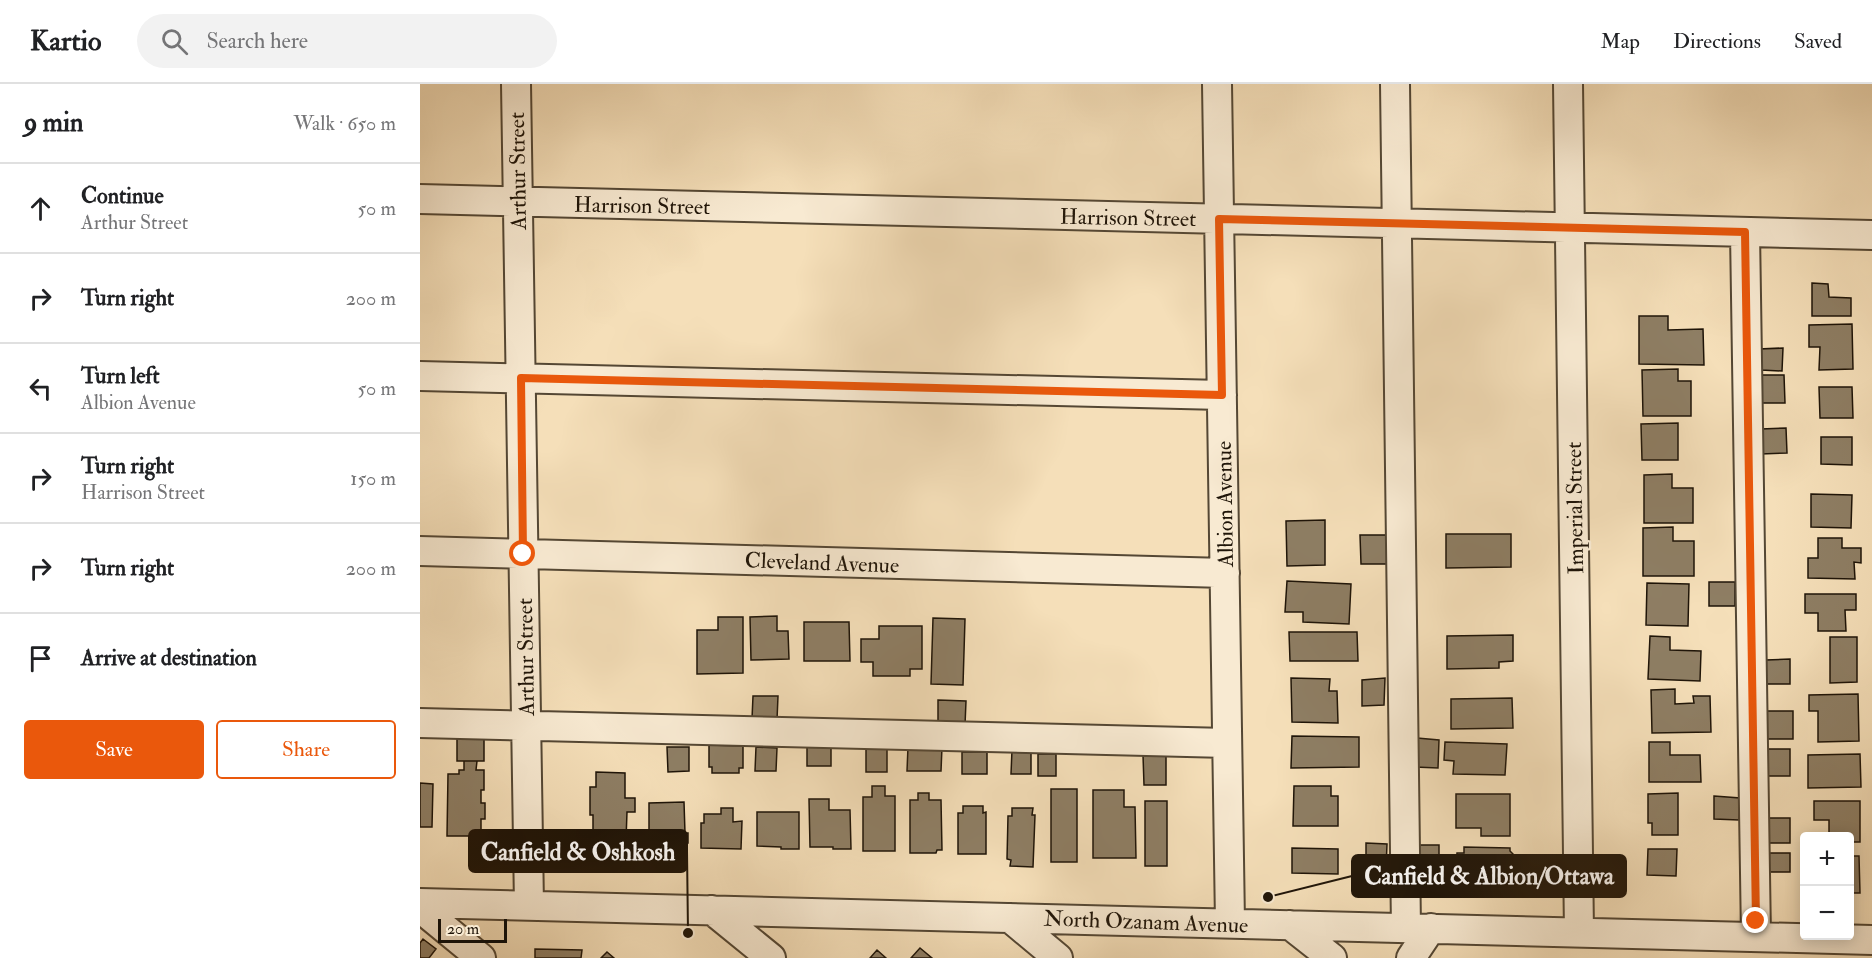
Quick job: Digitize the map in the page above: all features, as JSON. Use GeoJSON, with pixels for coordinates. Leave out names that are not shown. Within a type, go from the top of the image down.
{"type":"FeatureCollection","features":[{"type":"Feature","properties":{"kind":"street","name":"Arthur Street"},"geometry":{"type":"LineString","coordinates":[[516,84],[529,905]]}},
{"type":"Feature","properties":{"kind":"street","name":"Albion Avenue"},"geometry":{"type":"LineString","coordinates":[[1217,84],[1230,923]]}},
{"type":"Feature","properties":{"kind":"street"},"geometry":{"type":"LineString","coordinates":[[1395,84],[1396,223],[1418,928],[1411,958]]}},
{"type":"Feature","properties":{"kind":"street","name":"Imperial Street"},"geometry":{"type":"LineString","coordinates":[[1568,84],[1579,932]]}},
{"type":"Feature","properties":{"kind":"street","name":"Harrison Street"},"geometry":{"type":"LineString","coordinates":[[420,199],[1872,235]]}},
{"type":"Feature","properties":{"kind":"street"},"geometry":{"type":"LineString","coordinates":[[1745,232],[1763,944]]}},
{"type":"Feature","properties":{"kind":"street"},"geometry":{"type":"LineString","coordinates":[[420,376],[1222,395]]}},
{"type":"Feature","properties":{"kind":"street","name":"Cleveland Avenue"},"geometry":{"type":"LineString","coordinates":[[420,551],[1225,573]]}},
{"type":"Feature","properties":{"kind":"street"},"geometry":{"type":"LineString","coordinates":[[420,723],[1227,743]]}},
{"type":"Feature","properties":{"kind":"street","name":"North Ozanam Avenue"},"geometry":{"type":"LineString","coordinates":[[420,903],[1579,932],[1763,944],[1872,940]]}},
{"type":"Feature","properties":{"kind":"street"},"geometry":{"type":"LineString","coordinates":[[420,908],[481,958]]}},
{"type":"Feature","properties":{"kind":"street"},"geometry":{"type":"LineString","coordinates":[[712,910],[771,958]]}},
{"type":"Feature","properties":{"kind":"street"},"geometry":{"type":"LineString","coordinates":[[1010,918],[1058,958]]}},
{"type":"Feature","properties":{"kind":"street"},"geometry":{"type":"LineString","coordinates":[[1290,925],[1332,958]]}},
{"type":"Feature","properties":{"kind":"building"},"geometry":{"type":"Polygon","coordinates":[[[1812,283],[1828,284],[1829,297],[1851,298],[1851,316],[1812,316],[1812,283]]]}},
{"type":"Feature","properties":{"kind":"building"},"geometry":{"type":"Polygon","coordinates":[[[1639,316],[1668,316],[1668,330],[1703,329],[1704,365],[1639,364],[1639,316]]]}},
{"type":"Feature","properties":{"kind":"building"},"geometry":{"type":"Polygon","coordinates":[[[1852,324],[1853,369],[1819,370],[1820,347],[1809,347],[1809,325],[1852,324]]]}},
{"type":"Feature","properties":{"kind":"building"},"geometry":{"type":"Polygon","coordinates":[[[1783,348],[1782,371],[1761,370],[1759,349],[1783,348]]]}},
{"type":"Feature","properties":{"kind":"building"},"geometry":{"type":"Polygon","coordinates":[[[1678,369],[1678,381],[1691,381],[1691,416],[1643,416],[1642,370],[1678,369]]]}},
{"type":"Feature","properties":{"kind":"building"},"geometry":{"type":"Polygon","coordinates":[[[1761,375],[1784,375],[1785,403],[1760,403],[1761,375]]]}},
{"type":"Feature","properties":{"kind":"building"},"geometry":{"type":"Polygon","coordinates":[[[1819,387],[1852,387],[1853,418],[1820,418],[1819,387]]]}},
{"type":"Feature","properties":{"kind":"building"},"geometry":{"type":"Polygon","coordinates":[[[1678,423],[1678,460],[1642,460],[1641,424],[1678,423]]]}},
{"type":"Feature","properties":{"kind":"building"},"geometry":{"type":"Polygon","coordinates":[[[1786,428],[1787,453],[1761,454],[1761,429],[1786,428]]]}},
{"type":"Feature","properties":{"kind":"building"},"geometry":{"type":"Polygon","coordinates":[[[1821,437],[1852,437],[1852,465],[1821,464],[1821,437]]]}},
{"type":"Feature","properties":{"kind":"building"},"geometry":{"type":"Polygon","coordinates":[[[1672,474],[1672,488],[1693,488],[1693,523],[1644,523],[1644,475],[1672,474]]]}},
{"type":"Feature","properties":{"kind":"building"},"geometry":{"type":"Polygon","coordinates":[[[1811,494],[1852,495],[1851,528],[1811,527],[1811,494]]]}},
{"type":"Feature","properties":{"kind":"building"},"geometry":{"type":"Polygon","coordinates":[[[1325,520],[1325,565],[1287,566],[1286,521],[1325,520]]]}},
{"type":"Feature","properties":{"kind":"building"},"geometry":{"type":"Polygon","coordinates":[[[1673,527],[1673,541],[1694,541],[1694,576],[1643,576],[1643,528],[1673,527]]]}},
{"type":"Feature","properties":{"kind":"building"},"geometry":{"type":"Polygon","coordinates":[[[1446,534],[1511,534],[1511,567],[1446,568],[1446,534]]]}},
{"type":"Feature","properties":{"kind":"building"},"geometry":{"type":"Polygon","coordinates":[[[1360,535],[1390,535],[1391,564],[1361,564],[1360,535]]]}},
{"type":"Feature","properties":{"kind":"building"},"geometry":{"type":"Polygon","coordinates":[[[1818,538],[1842,538],[1842,548],[1861,548],[1861,563],[1854,562],[1855,579],[1808,578],[1808,558],[1818,558],[1818,538]]]}},
{"type":"Feature","properties":{"kind":"building"},"geometry":{"type":"Polygon","coordinates":[[[1287,581],[1351,584],[1349,624],[1303,622],[1303,612],[1285,612],[1287,581]]]}},
{"type":"Feature","properties":{"kind":"building"},"geometry":{"type":"Polygon","coordinates":[[[1709,582],[1735,582],[1735,606],[1709,606],[1709,582]]]}},
{"type":"Feature","properties":{"kind":"building"},"geometry":{"type":"Polygon","coordinates":[[[1647,583],[1689,584],[1688,626],[1646,625],[1647,583]]]}},
{"type":"Feature","properties":{"kind":"building"},"geometry":{"type":"Polygon","coordinates":[[[1805,594],[1856,594],[1856,610],[1845,610],[1846,631],[1818,631],[1818,613],[1805,613],[1805,594]]]}},
{"type":"Feature","properties":{"kind":"building"},"geometry":{"type":"Polygon","coordinates":[[[777,616],[777,631],[788,631],[789,659],[751,660],[750,617],[777,616]]]}},
{"type":"Feature","properties":{"kind":"building"},"geometry":{"type":"Polygon","coordinates":[[[718,617],[743,617],[743,673],[697,674],[697,630],[718,630],[718,617]]]}},
{"type":"Feature","properties":{"kind":"building"},"geometry":{"type":"Polygon","coordinates":[[[933,618],[965,619],[963,685],[931,684],[933,618]]]}},
{"type":"Feature","properties":{"kind":"building"},"geometry":{"type":"Polygon","coordinates":[[[804,622],[849,622],[850,661],[804,661],[804,622]]]}},
{"type":"Feature","properties":{"kind":"building"},"geometry":{"type":"Polygon","coordinates":[[[879,626],[922,626],[922,669],[910,669],[910,676],[873,676],[873,662],[861,662],[861,639],[879,639],[879,626]]]}},
{"type":"Feature","properties":{"kind":"building"},"geometry":{"type":"Polygon","coordinates":[[[1289,632],[1357,632],[1358,661],[1290,661],[1289,632]]]}},
{"type":"Feature","properties":{"kind":"building"},"geometry":{"type":"Polygon","coordinates":[[[1513,635],[1513,661],[1499,662],[1499,668],[1447,669],[1447,636],[1513,635]]]}},
{"type":"Feature","properties":{"kind":"building"},"geometry":{"type":"Polygon","coordinates":[[[1650,636],[1670,637],[1670,650],[1701,651],[1700,681],[1648,679],[1650,636]]]}},
{"type":"Feature","properties":{"kind":"building"},"geometry":{"type":"Polygon","coordinates":[[[1830,637],[1857,637],[1857,682],[1830,683],[1830,637]]]}},
{"type":"Feature","properties":{"kind":"building"},"geometry":{"type":"Polygon","coordinates":[[[1790,659],[1790,684],[1766,684],[1766,660],[1790,659]]]}},
{"type":"Feature","properties":{"kind":"building"},"geometry":{"type":"Polygon","coordinates":[[[1291,678],[1330,679],[1329,691],[1337,691],[1338,723],[1292,722],[1291,678]]]}},
{"type":"Feature","properties":{"kind":"building"},"geometry":{"type":"Polygon","coordinates":[[[1385,678],[1384,705],[1362,706],[1362,680],[1385,678]]]}},
{"type":"Feature","properties":{"kind":"building"},"geometry":{"type":"Polygon","coordinates":[[[1675,689],[1675,704],[1694,703],[1693,696],[1710,696],[1711,732],[1652,733],[1651,690],[1675,689]]]}},
{"type":"Feature","properties":{"kind":"building"},"geometry":{"type":"Polygon","coordinates":[[[1858,694],[1859,741],[1818,742],[1818,711],[1809,711],[1809,695],[1858,694]]]}},
{"type":"Feature","properties":{"kind":"building"},"geometry":{"type":"Polygon","coordinates":[[[753,696],[778,696],[777,720],[752,719],[753,696]]]}},
{"type":"Feature","properties":{"kind":"building"},"geometry":{"type":"Polygon","coordinates":[[[1512,698],[1513,728],[1451,729],[1451,699],[1512,698]]]}},
{"type":"Feature","properties":{"kind":"building"},"geometry":{"type":"Polygon","coordinates":[[[938,700],[966,701],[965,725],[938,725],[938,700]]]}},
{"type":"Feature","properties":{"kind":"building"},"geometry":{"type":"Polygon","coordinates":[[[1767,711],[1793,711],[1793,739],[1767,739],[1767,711]]]}},
{"type":"Feature","properties":{"kind":"building"},"geometry":{"type":"Polygon","coordinates":[[[1292,736],[1359,737],[1359,767],[1291,768],[1292,736]]]}},
{"type":"Feature","properties":{"kind":"building"},"geometry":{"type":"Polygon","coordinates":[[[457,737],[484,737],[484,761],[457,761],[457,737]]]}},
{"type":"Feature","properties":{"kind":"building"},"geometry":{"type":"Polygon","coordinates":[[[1417,738],[1439,740],[1438,768],[1415,767],[1417,738]]]}},
{"type":"Feature","properties":{"kind":"building"},"geometry":{"type":"Polygon","coordinates":[[[1445,742],[1507,744],[1505,775],[1453,774],[1454,761],[1444,760],[1445,742]]]}},
{"type":"Feature","properties":{"kind":"building"},"geometry":{"type":"Polygon","coordinates":[[[1649,742],[1670,742],[1670,755],[1700,755],[1701,782],[1649,782],[1649,742]]]}},
{"type":"Feature","properties":{"kind":"building"},"geometry":{"type":"Polygon","coordinates":[[[709,745],[743,746],[743,768],[739,768],[739,773],[712,773],[712,767],[709,767],[709,745]]]}},
{"type":"Feature","properties":{"kind":"building"},"geometry":{"type":"Polygon","coordinates":[[[807,746],[831,746],[831,766],[807,766],[807,746]]]}},
{"type":"Feature","properties":{"kind":"building"},"geometry":{"type":"Polygon","coordinates":[[[667,747],[689,747],[689,771],[668,772],[667,747]]]}},
{"type":"Feature","properties":{"kind":"building"},"geometry":{"type":"Polygon","coordinates":[[[756,747],[777,748],[776,771],[755,771],[756,747]]]}},
{"type":"Feature","properties":{"kind":"building"},"geometry":{"type":"Polygon","coordinates":[[[908,747],[942,747],[941,771],[907,771],[908,747]]]}},
{"type":"Feature","properties":{"kind":"building"},"geometry":{"type":"Polygon","coordinates":[[[866,748],[887,748],[887,772],[866,772],[866,748]]]}},
{"type":"Feature","properties":{"kind":"building"},"geometry":{"type":"Polygon","coordinates":[[[1768,749],[1790,749],[1790,776],[1767,776],[1768,749]]]}},
{"type":"Feature","properties":{"kind":"building"},"geometry":{"type":"Polygon","coordinates":[[[1012,750],[1031,751],[1031,774],[1011,774],[1012,750]]]}},
{"type":"Feature","properties":{"kind":"building"},"geometry":{"type":"Polygon","coordinates":[[[962,752],[987,752],[987,774],[962,774],[962,752]]]}},
{"type":"Feature","properties":{"kind":"building"},"geometry":{"type":"Polygon","coordinates":[[[1038,754],[1056,754],[1056,776],[1038,776],[1038,754]]]}},
{"type":"Feature","properties":{"kind":"building"},"geometry":{"type":"Polygon","coordinates":[[[1860,754],[1861,787],[1808,788],[1808,755],[1860,754]]]}},
{"type":"Feature","properties":{"kind":"building"},"geometry":{"type":"Polygon","coordinates":[[[1143,755],[1166,755],[1166,785],[1144,785],[1143,755]]]}},
{"type":"Feature","properties":{"kind":"building"},"geometry":{"type":"Polygon","coordinates":[[[464,761],[477,761],[476,770],[484,770],[484,790],[481,790],[481,803],[485,803],[485,819],[481,819],[481,836],[447,836],[448,774],[459,774],[459,770],[464,770],[464,761]]]}},
{"type":"Feature","properties":{"kind":"building"},"geometry":{"type":"Polygon","coordinates":[[[596,772],[625,773],[625,798],[635,798],[635,812],[627,812],[626,840],[593,840],[590,787],[596,787],[596,772]]]}},
{"type":"Feature","properties":{"kind":"building"},"geometry":{"type":"Polygon","coordinates":[[[420,783],[433,784],[432,827],[420,827],[420,783]]]}},
{"type":"Feature","properties":{"kind":"building"},"geometry":{"type":"Polygon","coordinates":[[[872,786],[885,786],[885,796],[895,796],[895,851],[863,851],[863,797],[872,797],[872,786]]]}},
{"type":"Feature","properties":{"kind":"building"},"geometry":{"type":"Polygon","coordinates":[[[1294,786],[1331,786],[1331,796],[1338,796],[1338,826],[1293,826],[1294,786]]]}},
{"type":"Feature","properties":{"kind":"building"},"geometry":{"type":"Polygon","coordinates":[[[1051,789],[1077,789],[1077,862],[1051,862],[1051,789]]]}},
{"type":"Feature","properties":{"kind":"building"},"geometry":{"type":"Polygon","coordinates":[[[1093,790],[1124,790],[1124,807],[1135,807],[1136,858],[1093,858],[1093,790]]]}},
{"type":"Feature","properties":{"kind":"building"},"geometry":{"type":"Polygon","coordinates":[[[918,793],[929,793],[929,800],[941,800],[942,850],[937,850],[936,853],[910,853],[910,800],[918,800],[918,793]]]}},
{"type":"Feature","properties":{"kind":"building"},"geometry":{"type":"Polygon","coordinates":[[[1678,793],[1678,835],[1652,835],[1652,823],[1648,823],[1648,794],[1678,793]]]}},
{"type":"Feature","properties":{"kind":"building"},"geometry":{"type":"Polygon","coordinates":[[[1456,794],[1510,794],[1510,836],[1481,836],[1481,828],[1456,828],[1456,794]]]}},
{"type":"Feature","properties":{"kind":"building"},"geometry":{"type":"Polygon","coordinates":[[[1714,796],[1740,798],[1739,820],[1714,819],[1714,796]]]}},
{"type":"Feature","properties":{"kind":"building"},"geometry":{"type":"Polygon","coordinates":[[[809,799],[829,799],[829,810],[850,810],[851,849],[810,847],[809,799]]]}},
{"type":"Feature","properties":{"kind":"building"},"geometry":{"type":"Polygon","coordinates":[[[1145,801],[1167,801],[1167,866],[1145,866],[1145,801]]]}},
{"type":"Feature","properties":{"kind":"building"},"geometry":{"type":"Polygon","coordinates":[[[1814,801],[1860,801],[1860,842],[1854,842],[1854,832],[1829,832],[1829,820],[1814,820],[1814,801]]]}},
{"type":"Feature","properties":{"kind":"building"},"geometry":{"type":"Polygon","coordinates":[[[684,802],[685,833],[688,833],[688,843],[654,844],[654,840],[649,840],[649,803],[684,802]]]}},
{"type":"Feature","properties":{"kind":"building"},"geometry":{"type":"Polygon","coordinates":[[[963,806],[983,806],[983,813],[986,812],[986,854],[958,854],[958,813],[963,813],[963,806]]]}},
{"type":"Feature","properties":{"kind":"building"},"geometry":{"type":"Polygon","coordinates":[[[721,808],[733,808],[733,822],[742,821],[741,849],[701,848],[701,823],[704,823],[704,814],[721,814],[721,808]]]}},
{"type":"Feature","properties":{"kind":"building"},"geometry":{"type":"Polygon","coordinates":[[[1012,808],[1033,808],[1032,815],[1035,815],[1033,867],[1010,866],[1011,860],[1007,859],[1008,816],[1012,816],[1012,808]]]}},
{"type":"Feature","properties":{"kind":"building"},"geometry":{"type":"Polygon","coordinates":[[[757,812],[799,812],[799,849],[757,846],[757,812]]]}},
{"type":"Feature","properties":{"kind":"building"},"geometry":{"type":"Polygon","coordinates":[[[1767,818],[1790,818],[1790,843],[1767,843],[1767,818]]]}},
{"type":"Feature","properties":{"kind":"building"},"geometry":{"type":"Polygon","coordinates":[[[1366,843],[1387,844],[1386,869],[1366,869],[1366,843]]]}},
{"type":"Feature","properties":{"kind":"building"},"geometry":{"type":"Polygon","coordinates":[[[1417,845],[1439,845],[1439,867],[1416,866],[1417,845]]]}},
{"type":"Feature","properties":{"kind":"building"},"geometry":{"type":"Polygon","coordinates":[[[1464,847],[1510,848],[1514,855],[1514,867],[1509,872],[1509,876],[1466,875],[1466,869],[1456,869],[1457,853],[1464,853],[1464,847]]]}},
{"type":"Feature","properties":{"kind":"building"},"geometry":{"type":"Polygon","coordinates":[[[1292,848],[1338,849],[1338,874],[1292,873],[1292,848]]]}},
{"type":"Feature","properties":{"kind":"building"},"geometry":{"type":"Polygon","coordinates":[[[1648,849],[1677,849],[1676,876],[1647,875],[1648,849]]]}},
{"type":"Feature","properties":{"kind":"building"},"geometry":{"type":"Polygon","coordinates":[[[1768,853],[1790,853],[1790,872],[1768,872],[1768,853]]]}},
{"type":"Feature","properties":{"kind":"building"},"geometry":{"type":"Polygon","coordinates":[[[1854,856],[1859,856],[1860,893],[1854,893],[1854,856]]]}},
{"type":"Feature","properties":{"kind":"building"},"geometry":{"type":"Polygon","coordinates":[[[423,939],[436,949],[429,958],[420,958],[420,943],[423,939]]]}},
{"type":"Feature","properties":{"kind":"building"},"geometry":{"type":"Polygon","coordinates":[[[920,948],[932,958],[911,958],[920,948]]]}},
{"type":"Feature","properties":{"kind":"building"},"geometry":{"type":"Polygon","coordinates":[[[535,949],[582,950],[581,958],[535,958],[535,949]]]}},
{"type":"Feature","properties":{"kind":"building"},"geometry":{"type":"Polygon","coordinates":[[[877,950],[886,958],[870,958],[877,950]]]}},
{"type":"Feature","properties":{"kind":"building"},"geometry":{"type":"Polygon","coordinates":[[[607,952],[614,958],[601,958],[607,952]]]}},
{"type":"Feature","properties":{"kind":"place","name":"Canfield & Albion/Ottawa"},"geometry":{"type":"Point","coordinates":[1268,897]}},
{"type":"Feature","properties":{"kind":"place","name":"Canfield & Oshkosh"},"geometry":{"type":"Point","coordinates":[688,933]}},
{"type":"Feature","properties":{"kind":"route"},"geometry":{"type":"LineString","coordinates":[[523,554],[521,378],[1222,395],[1219,219],[1745,232],[1756,921]]}}]}
